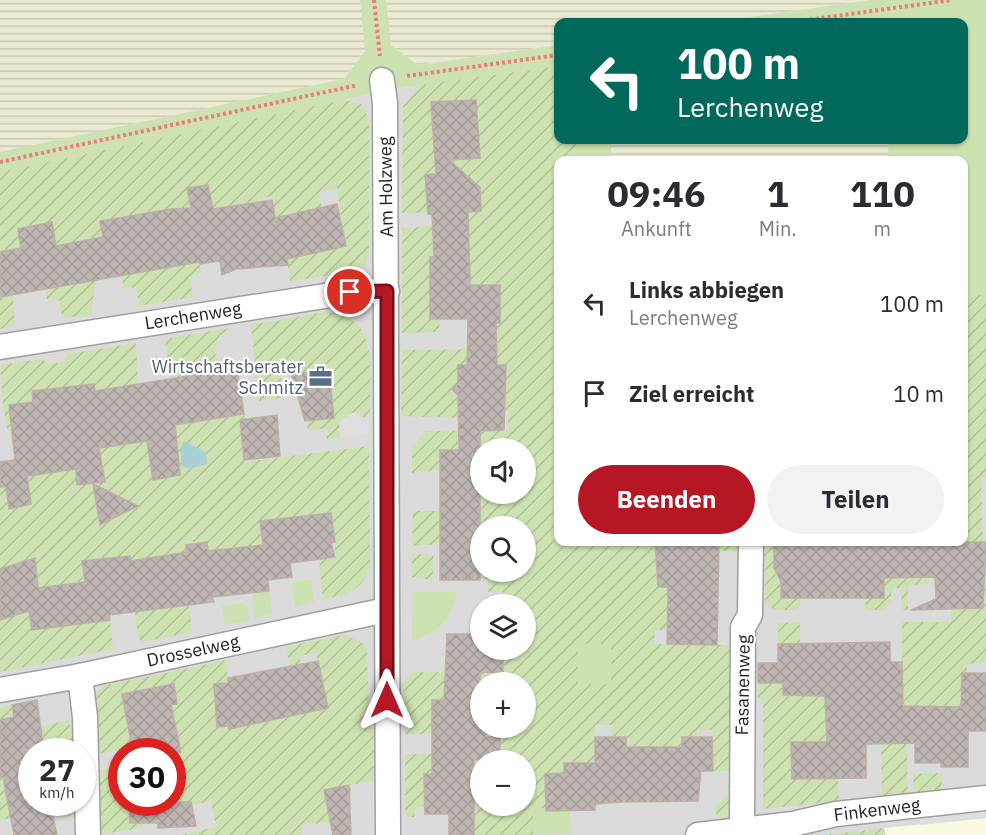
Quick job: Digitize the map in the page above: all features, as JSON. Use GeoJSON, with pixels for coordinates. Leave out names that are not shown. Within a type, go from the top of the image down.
{"type":"FeatureCollection","features":[{"type":"Feature","properties":{"kind":"street","name":"Am Holzweg"},"geometry":{"type":"LineString","coordinates":[[382,80],[385,103],[387,291],[388,835]]}},
{"type":"Feature","properties":{"kind":"street","name":"Lerchenweg"},"geometry":{"type":"LineString","coordinates":[[0,347],[350,292],[387,291]]}},
{"type":"Feature","properties":{"kind":"street","name":"Fasanenweg"},"geometry":{"type":"LineString","coordinates":[[742,830],[743,627],[750,615],[751,546]]}},
{"type":"Feature","properties":{"kind":"street","name":"Drosselweg"},"geometry":{"type":"LineString","coordinates":[[0,690],[80,676],[386,610]]}},
{"type":"Feature","properties":{"kind":"street"},"geometry":{"type":"LineString","coordinates":[[80,676],[85,717],[88,835]]}},
{"type":"Feature","properties":{"kind":"street","name":"Finkenweg"},"geometry":{"type":"LineString","coordinates":[[698,835],[793,824],[836,814],[986,798]]}},
{"type":"Feature","properties":{"kind":"path"},"geometry":{"type":"LineString","coordinates":[[374,0],[382,80]]}},
{"type":"Feature","properties":{"kind":"path"},"geometry":{"type":"LineString","coordinates":[[821,18],[952,0]]}},
{"type":"Feature","properties":{"kind":"path"},"geometry":{"type":"LineString","coordinates":[[0,162],[382,80],[554,56]]}},
{"type":"Feature","properties":{"kind":"shaded area"},"geometry":{"type":"Polygon","coordinates":[[[531,70],[533,438],[470,438],[470,504],[533,504],[533,516],[470,516],[470,582],[533,582],[533,594],[470,594],[470,660],[534,660],[534,672],[470,672],[470,738],[536,738],[536,725],[731,725],[611,644],[611,546],[968,546],[968,488],[986,295],[986,835],[0,835],[0,172],[395,89],[531,70]]]}},
{"type":"Feature","properties":{"kind":"shaded area"},"geometry":{"type":"Polygon","coordinates":[[[355,412],[365,419],[370,415],[369,434],[340,438],[339,422],[355,412]]]}},
{"type":"Feature","properties":{"kind":"shaded area"},"geometry":{"type":"Polygon","coordinates":[[[986,807],[986,818],[921,825],[920,814],[986,807]]]}},
{"type":"Feature","properties":{"kind":"shaded area"},"geometry":{"type":"Polygon","coordinates":[[[986,818],[986,835],[885,835],[884,828],[986,818]]]}},
{"type":"Feature","properties":{"kind":"green space"},"geometry":{"type":"Polygon","coordinates":[[[0,0],[360,0],[365,51],[344,79],[0,152],[0,0]]]}},
{"type":"Feature","properties":{"kind":"green space"},"geometry":{"type":"Polygon","coordinates":[[[360,0],[386,0],[391,45],[418,65],[554,46],[554,67],[395,89],[0,172],[0,152],[344,79],[365,51],[360,0]]]}},
{"type":"Feature","properties":{"kind":"green space"},"geometry":{"type":"Polygon","coordinates":[[[386,0],[871,0],[743,18],[554,18],[554,46],[418,65],[391,45],[386,0]]]}},
{"type":"Feature","properties":{"kind":"green space"},"geometry":{"type":"Polygon","coordinates":[[[871,0],[986,0],[986,295],[968,296],[968,156],[887,156],[889,144],[968,144],[968,18],[743,18],[871,0]]]}},
{"type":"Feature","properties":{"kind":"green space"},"geometry":{"type":"Polygon","coordinates":[[[554,67],[554,144],[578,144],[578,156],[554,156],[554,546],[655,546],[657,582],[666,582],[683,597],[668,597],[667,630],[655,630],[654,644],[732,645],[732,812],[723,822],[713,810],[728,794],[729,771],[713,771],[712,730],[697,730],[697,737],[682,737],[682,747],[662,747],[662,754],[626,755],[626,737],[611,737],[611,725],[595,725],[595,763],[564,764],[564,773],[546,774],[546,808],[536,809],[536,750],[499,750],[500,738],[536,738],[536,672],[505,672],[504,660],[536,660],[536,594],[488,592],[488,582],[536,582],[536,516],[470,516],[470,524],[441,523],[440,544],[412,546],[413,511],[481,511],[481,504],[536,504],[536,438],[470,438],[470,449],[441,450],[440,470],[412,473],[412,448],[425,431],[508,430],[508,412],[502,412],[506,365],[458,365],[458,384],[452,389],[458,395],[458,418],[401,416],[402,350],[497,349],[496,324],[493,319],[440,319],[439,332],[402,333],[402,228],[469,223],[468,212],[402,213],[403,106],[421,85],[554,67]],[[578,644],[578,684],[611,684],[611,644],[578,644]]]}},
{"type":"Feature","properties":{"kind":"green space"},"geometry":{"type":"Polygon","coordinates":[[[343,100],[361,104],[369,120],[369,253],[365,265],[353,271],[290,282],[286,253],[345,245],[337,188],[319,192],[322,207],[277,217],[281,236],[215,218],[212,204],[190,209],[201,272],[190,278],[193,297],[139,306],[136,287],[124,289],[121,275],[175,265],[165,210],[110,220],[104,259],[100,237],[56,246],[52,223],[35,264],[20,249],[0,252],[0,172],[343,100]],[[271,196],[258,199],[261,215],[274,212],[271,196]]]}},
{"type":"Feature","properties":{"kind":"green space"},"geometry":{"type":"Polygon","coordinates":[[[578,144],[611,144],[611,156],[578,156],[578,144]]]}},
{"type":"Feature","properties":{"kind":"green space"},"geometry":{"type":"Polygon","coordinates":[[[611,144],[889,144],[887,156],[611,156],[611,144]]]}},
{"type":"Feature","properties":{"kind":"green space"},"geometry":{"type":"Polygon","coordinates":[[[96,280],[91,314],[65,318],[62,317],[60,302],[55,298],[47,300],[45,290],[96,280]]]}},
{"type":"Feature","properties":{"kind":"green space"},"geometry":{"type":"Polygon","coordinates":[[[13,295],[15,326],[0,329],[0,297],[13,295]]]}},
{"type":"Feature","properties":{"kind":"green space"},"geometry":{"type":"Polygon","coordinates":[[[968,295],[986,295],[986,478],[981,478],[983,548],[986,548],[986,655],[984,663],[967,664],[968,731],[945,731],[945,707],[915,707],[906,727],[908,794],[882,797],[880,717],[837,742],[791,742],[792,778],[838,778],[839,801],[763,809],[763,703],[758,698],[758,683],[783,683],[783,695],[800,696],[902,682],[902,622],[951,622],[951,609],[962,609],[962,573],[949,573],[948,546],[968,546],[968,295]]]}},
{"type":"Feature","properties":{"kind":"green space"},"geometry":{"type":"Polygon","coordinates":[[[325,312],[346,316],[358,325],[368,348],[371,375],[370,415],[365,419],[359,413],[351,413],[339,422],[340,438],[327,439],[326,428],[308,431],[307,421],[334,418],[329,370],[281,375],[283,398],[259,401],[251,325],[325,312]]]}},
{"type":"Feature","properties":{"kind":"green space"},"geometry":{"type":"Polygon","coordinates":[[[230,328],[227,333],[220,335],[214,350],[216,357],[231,369],[180,377],[185,409],[198,421],[244,414],[248,445],[242,446],[244,462],[369,446],[370,567],[362,582],[352,591],[323,600],[319,560],[336,557],[331,513],[285,518],[260,525],[263,545],[208,551],[207,542],[194,544],[193,541],[186,543],[187,552],[154,559],[130,561],[129,556],[82,561],[84,581],[53,586],[58,627],[110,620],[113,649],[0,672],[0,487],[6,487],[10,508],[24,506],[17,470],[38,475],[60,471],[50,389],[32,391],[33,402],[12,430],[8,431],[3,406],[0,365],[42,359],[50,364],[63,362],[68,354],[136,343],[138,384],[117,387],[120,406],[101,409],[107,447],[154,440],[158,467],[151,468],[153,480],[180,475],[165,339],[230,328]]]}},
{"type":"Feature","properties":{"kind":"green space"},"geometry":{"type":"Polygon","coordinates":[[[719,546],[737,546],[737,551],[719,551],[719,546]]]}},
{"type":"Feature","properties":{"kind":"green space"},"geometry":{"type":"Polygon","coordinates":[[[764,546],[774,546],[774,565],[776,575],[781,582],[782,599],[802,599],[798,610],[774,610],[765,603],[764,546]]]}},
{"type":"Feature","properties":{"kind":"green space"},"geometry":{"type":"Polygon","coordinates":[[[884,546],[913,546],[914,577],[929,577],[929,584],[908,585],[908,610],[902,610],[901,588],[895,588],[885,610],[866,610],[865,598],[884,598],[884,582],[888,577],[884,566],[884,546]]]}},
{"type":"Feature","properties":{"kind":"green space"},"geometry":{"type":"Polygon","coordinates":[[[412,554],[433,555],[433,580],[412,577],[412,554]]]}},
{"type":"Feature","properties":{"kind":"green space"},"geometry":{"type":"Polygon","coordinates":[[[311,579],[314,602],[295,607],[292,582],[311,579]]]}},
{"type":"Feature","properties":{"kind":"green space"},"geometry":{"type":"Polygon","coordinates":[[[269,591],[272,614],[255,619],[252,593],[269,591]]]}},
{"type":"Feature","properties":{"kind":"green space"},"geometry":{"type":"Polygon","coordinates":[[[413,592],[457,592],[451,610],[437,629],[412,641],[413,592]]]}},
{"type":"Feature","properties":{"kind":"green space"},"geometry":{"type":"Polygon","coordinates":[[[241,603],[248,608],[249,620],[225,625],[222,606],[241,603]]]}},
{"type":"Feature","properties":{"kind":"green space"},"geometry":{"type":"Polygon","coordinates":[[[189,605],[192,632],[143,642],[138,638],[135,612],[189,605]]]}},
{"type":"Feature","properties":{"kind":"green space"},"geometry":{"type":"Polygon","coordinates":[[[800,622],[800,643],[778,643],[778,623],[800,622]]]}},
{"type":"Feature","properties":{"kind":"green space"},"geometry":{"type":"Polygon","coordinates":[[[344,635],[363,643],[367,651],[369,712],[374,711],[374,781],[350,785],[353,798],[341,801],[342,823],[302,824],[301,835],[180,835],[216,827],[211,801],[186,806],[186,738],[175,738],[164,707],[177,704],[174,684],[139,738],[108,738],[108,752],[97,754],[94,696],[103,686],[227,660],[229,713],[261,693],[268,721],[327,708],[316,653],[299,656],[301,664],[290,667],[286,647],[344,635]]]}},
{"type":"Feature","properties":{"kind":"green space"},"geometry":{"type":"Polygon","coordinates":[[[578,644],[611,644],[611,684],[577,684],[578,644]]]}},
{"type":"Feature","properties":{"kind":"green space"},"geometry":{"type":"Polygon","coordinates":[[[413,672],[470,673],[470,687],[444,700],[432,734],[405,734],[404,681],[413,672]]]}},
{"type":"Feature","properties":{"kind":"green space"},"geometry":{"type":"Polygon","coordinates":[[[12,705],[14,717],[0,720],[0,708],[12,705]]]}},
{"type":"Feature","properties":{"kind":"green space"},"geometry":{"type":"Polygon","coordinates":[[[68,720],[74,738],[41,738],[39,727],[68,720]]]}},
{"type":"Feature","properties":{"kind":"green space"},"geometry":{"type":"Polygon","coordinates":[[[470,753],[470,786],[469,774],[425,774],[425,806],[416,808],[414,817],[405,817],[405,754],[470,753]]]}},
{"type":"Feature","properties":{"kind":"green space"},"geometry":{"type":"Polygon","coordinates":[[[108,768],[108,816],[130,816],[130,823],[144,823],[142,828],[96,835],[96,771],[108,768]]]}},
{"type":"Feature","properties":{"kind":"green space"},"geometry":{"type":"Polygon","coordinates":[[[942,773],[941,790],[914,793],[913,774],[942,773]]]}},
{"type":"Feature","properties":{"kind":"green space"},"geometry":{"type":"Polygon","coordinates":[[[13,774],[11,818],[0,820],[0,777],[13,774]]]}},
{"type":"Feature","properties":{"kind":"green space"},"geometry":{"type":"Polygon","coordinates":[[[546,808],[546,811],[570,810],[571,834],[533,835],[533,816],[536,816],[536,809],[546,808]]]}},
{"type":"Feature","properties":{"kind":"green space"},"geometry":{"type":"Polygon","coordinates":[[[472,816],[533,816],[533,835],[474,835],[472,816]]]}},
{"type":"Feature","properties":{"kind":"green space"},"geometry":{"type":"Polygon","coordinates":[[[884,828],[885,835],[824,835],[884,828]]]}},
{"type":"Feature","properties":{"kind":"water"},"geometry":{"type":"Polygon","coordinates":[[[183,442],[206,452],[207,464],[190,469],[182,466],[180,451],[183,442]]]}},
{"type":"Feature","properties":{"kind":"building"},"geometry":{"type":"Polygon","coordinates":[[[476,100],[480,158],[449,160],[480,187],[481,211],[468,212],[470,285],[500,285],[500,323],[496,323],[497,365],[506,365],[504,430],[480,431],[480,438],[470,438],[470,504],[480,504],[480,516],[470,516],[470,580],[440,580],[440,450],[459,450],[458,395],[452,389],[458,384],[458,365],[467,365],[468,319],[430,319],[430,257],[434,257],[432,214],[428,214],[425,175],[436,174],[431,102],[476,100]]]}},
{"type":"Feature","properties":{"kind":"building"},"geometry":{"type":"Polygon","coordinates":[[[208,185],[213,209],[272,200],[275,218],[337,204],[346,246],[287,259],[288,265],[236,269],[222,275],[220,261],[200,264],[199,262],[0,297],[0,252],[21,248],[18,229],[52,222],[56,246],[103,237],[100,221],[171,209],[191,208],[187,188],[208,185]]]}},
{"type":"Feature","properties":{"kind":"building"},"geometry":{"type":"Polygon","coordinates":[[[237,368],[244,414],[175,425],[180,475],[153,480],[147,441],[99,448],[105,482],[77,485],[76,469],[27,476],[31,504],[9,509],[6,487],[0,487],[0,462],[15,460],[9,405],[33,402],[32,391],[94,384],[95,391],[237,368]]]}},
{"type":"Feature","properties":{"kind":"building"},"geometry":{"type":"Polygon","coordinates":[[[329,370],[334,418],[305,421],[291,374],[329,370]]]}},
{"type":"Feature","properties":{"kind":"building"},"geometry":{"type":"Polygon","coordinates":[[[277,415],[280,456],[244,460],[240,420],[277,415]]]}},
{"type":"Feature","properties":{"kind":"building"},"geometry":{"type":"Polygon","coordinates":[[[93,484],[138,506],[100,525],[93,484]]]}},
{"type":"Feature","properties":{"kind":"building"},"geometry":{"type":"Polygon","coordinates":[[[331,513],[335,542],[331,543],[335,557],[290,563],[292,577],[268,580],[269,591],[212,597],[214,602],[109,615],[110,620],[32,630],[29,611],[0,620],[0,569],[35,558],[38,588],[85,582],[82,561],[130,556],[130,561],[187,552],[186,545],[207,542],[208,551],[263,545],[260,521],[331,513]]]}},
{"type":"Feature","properties":{"kind":"building"},"geometry":{"type":"Polygon","coordinates":[[[968,542],[986,542],[983,608],[911,610],[936,599],[935,577],[884,578],[884,598],[781,598],[781,582],[774,568],[774,546],[968,546],[968,542]]]}},
{"type":"Feature","properties":{"kind":"building"},"geometry":{"type":"Polygon","coordinates":[[[655,546],[719,546],[717,645],[667,644],[668,587],[658,587],[655,546]]]}},
{"type":"Feature","properties":{"kind":"building"},"geometry":{"type":"Polygon","coordinates":[[[447,634],[470,634],[470,660],[503,660],[503,672],[470,672],[470,738],[500,738],[500,750],[470,750],[470,816],[474,816],[474,835],[449,835],[449,814],[425,814],[424,774],[432,774],[432,700],[444,700],[447,634]]]}},
{"type":"Feature","properties":{"kind":"building"},"geometry":{"type":"Polygon","coordinates":[[[890,642],[890,662],[902,662],[903,706],[961,707],[962,673],[986,673],[986,731],[968,731],[968,767],[941,767],[941,763],[915,763],[915,743],[866,744],[866,778],[792,779],[791,742],[827,742],[825,696],[783,695],[783,683],[758,683],[758,663],[778,663],[778,644],[890,642]]]}},
{"type":"Feature","properties":{"kind":"building"},"geometry":{"type":"Polygon","coordinates":[[[318,661],[328,708],[229,729],[229,726],[217,727],[214,684],[228,683],[228,678],[318,661]]]}},
{"type":"Feature","properties":{"kind":"building"},"geometry":{"type":"Polygon","coordinates":[[[174,684],[177,704],[171,705],[178,738],[130,738],[122,694],[174,684]]]}},
{"type":"Feature","properties":{"kind":"building"},"geometry":{"type":"Polygon","coordinates":[[[37,700],[42,738],[18,738],[18,816],[53,816],[57,835],[14,835],[3,777],[0,777],[0,720],[14,717],[12,705],[37,700]]]}},
{"type":"Feature","properties":{"kind":"building"},"geometry":{"type":"Polygon","coordinates":[[[595,737],[626,737],[626,747],[682,747],[682,737],[712,737],[713,771],[701,771],[698,801],[622,802],[595,804],[595,810],[546,811],[545,774],[564,773],[564,763],[595,763],[595,737]]]}},
{"type":"Feature","properties":{"kind":"building"},"geometry":{"type":"Polygon","coordinates":[[[349,785],[351,835],[333,835],[324,790],[349,785]]]}},
{"type":"Feature","properties":{"kind":"building"},"geometry":{"type":"Polygon","coordinates":[[[186,802],[191,802],[196,826],[158,828],[158,823],[130,823],[130,816],[186,816],[186,802]]]}},
{"type":"Feature","properties":{"kind":"place","name":"Wirtschaftsberater Schmitz"},"geometry":{"type":"Point","coordinates":[321,377]}},
{"type":"Feature","properties":{"kind":"route"},"geometry":{"type":"LineString","coordinates":[[350,292],[387,291],[387,700]]}}]}
